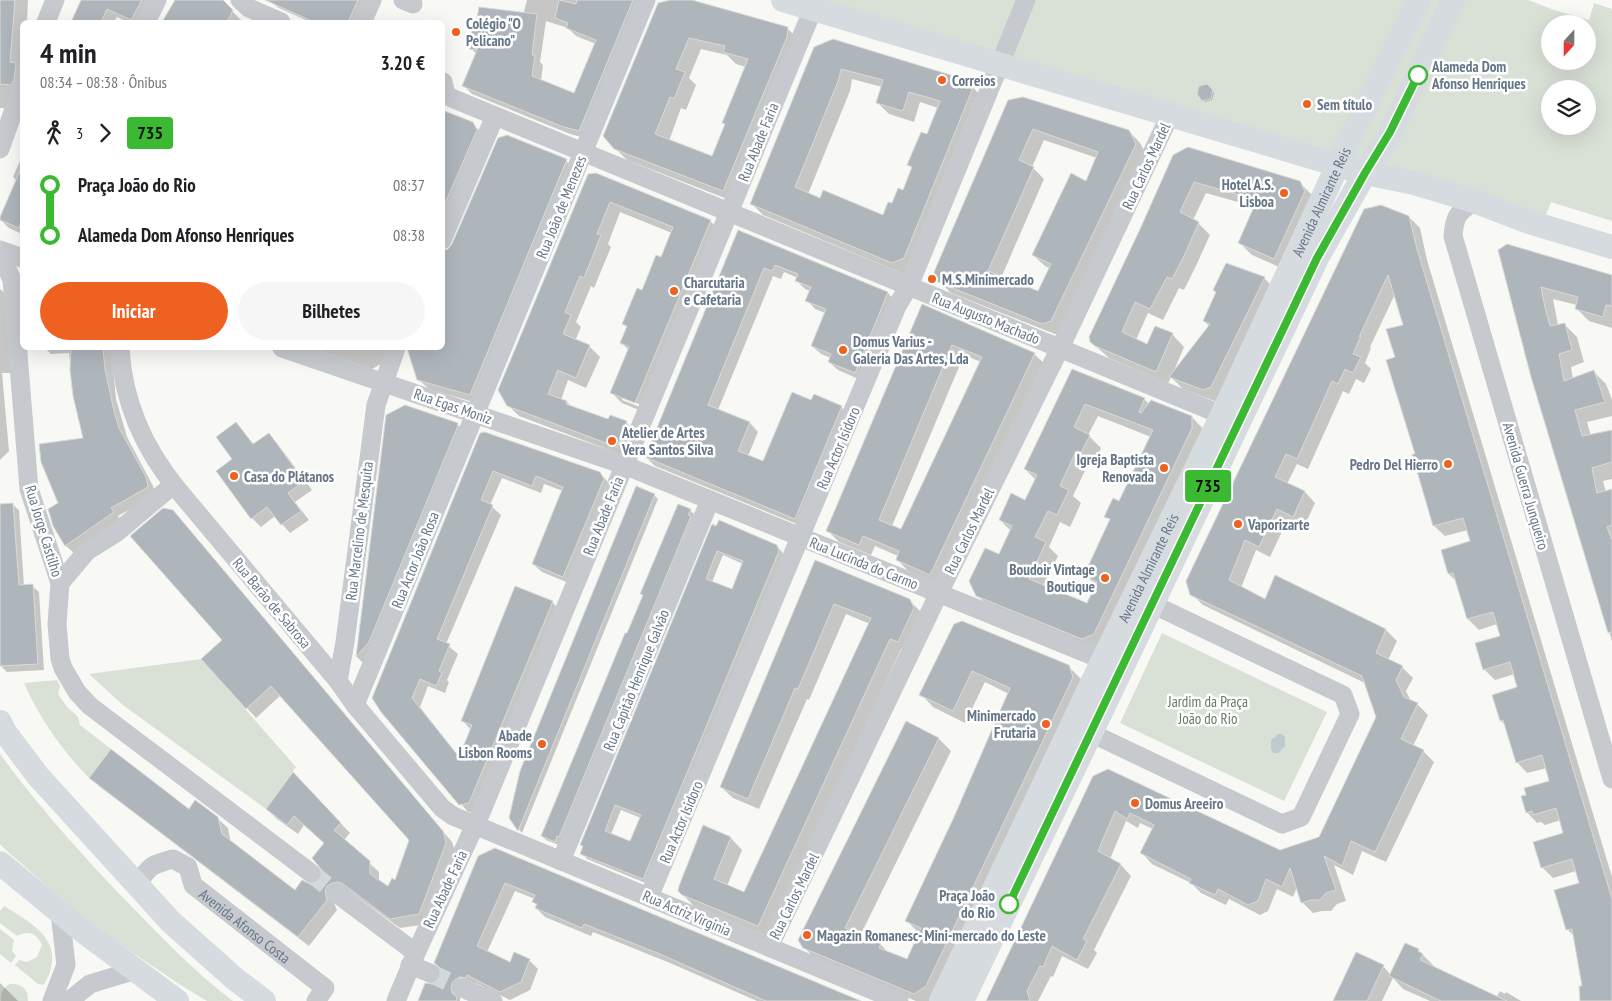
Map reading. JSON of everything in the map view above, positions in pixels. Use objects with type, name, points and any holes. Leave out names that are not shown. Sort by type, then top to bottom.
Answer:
[{"type":"main road","points":[[783,0],[1365,173],[1414,183],[1612,247]]},
{"type":"main road","name":"Avenida Almirante Reis","points":[[962,1001],[1091,733],[1112,664],[1152,604],[1338,165],[1419,0]]},
{"type":"main road","name":"Avenida Almirante Reis","points":[[941,1001],[1112,664],[1227,425],[1317,258],[1390,132],[1453,0]]},
{"type":"main road","points":[[1362,117],[1365,173]]},
{"type":"main road","points":[[0,722],[4,731],[38,776],[171,922],[264,1001]]},
{"type":"main road","points":[[3,868],[177,1001]]},
{"type":"street","points":[[47,20],[55,0]]},
{"type":"street","points":[[147,20],[157,0]]},
{"type":"street","points":[[363,20],[372,0]]},
{"type":"street","name":"Rua João de Menezes","points":[[475,414],[646,0]]},
{"type":"street","name":"Rua Actor Isidoro","points":[[650,897],[897,306],[909,286],[1026,0]]},
{"type":"street","points":[[246,8],[276,20]]},
{"type":"street","name":"Rua Abade Faria","points":[[396,1001],[413,959],[475,825],[813,9]]},
{"type":"street","name":"Rua Augusto Machado","points":[[445,89],[495,116],[1060,348],[1227,425]]},
{"type":"street","points":[[0,149],[20,93]]},
{"type":"street","name":"Rua Carlos Mardel","points":[[770,947],[939,593],[1060,348],[1170,115]]},
{"type":"street","points":[[445,233],[495,116]]},
{"type":"street","name":"Avenida Guerra Junqueiro","points":[[1474,201],[1460,212],[1455,220],[1453,236],[1612,779]]},
{"type":"street","points":[[0,252],[20,257]]},
{"type":"street","name":"Rua Jorge Castilho","points":[[0,252],[12,280],[29,489],[60,583],[57,624],[60,659],[67,677],[90,706],[311,873]]},
{"type":"street","name":"Rua Barão de Sabrosa","points":[[120,350],[124,382],[136,423],[155,460],[173,485],[338,680],[355,705],[442,808],[453,816],[475,825]]},
{"type":"street","name":"Rua Egas Moniz","points":[[288,350],[624,465]]},
{"type":"street","name":"Rua Marcelino de Mesquita","points":[[338,680],[345,642],[376,404],[395,350]]},
{"type":"street","name":"Rua Actor João Rosa","points":[[355,705],[475,414]]},
{"type":"street","name":"Rua Lucinda do Carmo","points":[[624,465],[1112,664]]},
{"type":"street","points":[[53,563],[86,551],[116,533],[173,485]]},
{"type":"street","name":"Rua Capitão Henrique Galvão","points":[[561,861],[710,500]]},
{"type":"street","points":[[60,583],[86,551]]},
{"type":"street","points":[[1091,733],[1282,824],[1301,817],[1350,714],[1343,695],[1152,604]]},
{"type":"street","name":"Rua Actriz Virginia","points":[[475,825],[899,1001]]},
{"type":"street","name":"Avenida Afonso Costa","points":[[137,885],[152,864],[173,859],[188,867],[193,885],[325,988],[316,1001]]},
{"type":"street","points":[[336,893],[430,973]]},
{"type":"street","points":[[52,1001],[66,965],[60,913]]},
{"type":"street","points":[[68,1001],[90,984],[136,970]]},
{"type":"street","points":[[462,988],[493,1001]]},
{"type":"green space","points":[[820,0],[1528,0],[1572,15],[1541,15],[1541,70],[1596,70],[1596,15],[1590,15],[1594,3],[1612,9],[1612,221],[1551,202],[1546,215]]},
{"type":"green space","name":"Jardim da Praça João do Rio","points":[[1162,633],[1327,712],[1284,801],[1120,723]]},
{"type":"green space","points":[[201,659],[296,767],[266,809],[123,705],[89,674]]},
{"type":"green space","points":[[57,680],[60,686],[58,694],[67,707],[78,717],[80,725],[111,749],[89,778],[52,734],[24,683]]},
{"type":"green space","points":[[0,754],[48,815],[99,873],[183,958],[233,1001],[207,1001],[179,984],[108,936],[56,894],[0,844]]},
{"type":"green space","points":[[4,906],[31,923],[39,930],[50,946],[52,956],[51,970],[43,985],[38,984],[15,965],[19,960],[27,962],[37,957],[42,945],[35,935],[25,933],[17,936],[0,923],[0,911]]},
{"type":"green space","points":[[0,929],[14,940],[12,951],[16,956],[11,963],[0,954]]},
{"type":"green space","points":[[10,984],[24,988],[28,1001],[1,1001],[2,991]]},
{"type":"shaded area","points":[[1280,733],[1285,737],[1285,746],[1278,753],[1273,753],[1271,740]]},
{"type":"building","points":[[0,0],[15,0],[10,62],[16,63],[14,79],[11,85],[0,84]]},
{"type":"building","points":[[81,0],[142,0],[131,20],[107,9],[102,20],[72,20]]},
{"type":"building","points":[[175,0],[223,0],[233,10],[228,20],[163,20]]},
{"type":"building","points":[[265,0],[358,0],[349,20],[310,20]]},
{"type":"building","points":[[559,0],[576,4],[577,0],[633,0],[579,131],[561,126],[462,86],[477,50],[469,49],[473,23],[476,24],[479,7],[537,14],[532,55],[535,55],[532,76],[574,93],[596,40],[566,28],[568,23],[555,18]]},
{"type":"building","points":[[670,0],[692,0],[788,27],[787,37],[723,191],[614,149],[603,136],[658,3]],"holes":[[[689,38],[725,46],[723,52],[748,59],[722,123],[725,124],[712,156],[655,134],[670,97],[674,99],[685,72],[676,69]]]},
{"type":"building","points":[[833,39],[967,80],[972,90],[904,258],[892,263],[750,204],[814,47]],"holes":[[[841,69],[883,80],[876,103],[903,111],[909,92],[940,101],[927,134],[921,132],[907,165],[912,167],[903,190],[898,188],[892,203],[888,202],[883,215],[823,190],[820,198],[795,187],[839,79]]]},
{"type":"building","points":[[1207,84],[1213,90],[1211,99],[1202,101],[1197,94],[1199,86]]},
{"type":"building","points":[[1023,97],[1129,130],[1136,144],[1051,321],[1042,324],[938,282],[934,272],[1008,100]],"holes":[[[1033,129],[1098,152],[1086,181],[1071,173],[1032,255],[1051,264],[1038,291],[988,271],[1034,167],[1019,160]]]},
{"type":"building","points":[[445,111],[473,122],[477,130],[445,203]]},
{"type":"building","points":[[507,135],[567,159],[470,395],[417,380],[408,350],[445,350],[445,250],[452,244],[498,138]]},
{"type":"building","points":[[1188,147],[1300,181],[1305,191],[1274,259],[1238,243],[1257,200],[1194,182],[1180,212],[1199,222],[1184,256],[1172,279],[1167,277],[1150,309],[1135,302],[1122,332],[1147,344],[1155,326],[1173,333],[1156,372],[1095,346],[1090,342],[1089,337],[1173,155]]},
{"type":"building","points":[[20,171],[19,228],[0,220]]},
{"type":"building","points":[[596,173],[711,220],[635,403],[610,393],[629,347],[620,343],[627,326],[622,324],[637,288],[642,290],[656,255],[661,257],[673,227],[610,202],[597,234],[601,235],[584,278],[580,276],[565,312],[571,315],[563,334],[590,345],[576,378],[558,370],[548,394],[567,401],[566,404],[608,419],[610,415],[627,421],[617,447],[507,406],[498,390],[588,174]]},
{"type":"building","points":[[1381,205],[1409,216],[1417,249],[1612,899],[1612,1001],[1580,1001],[1579,986],[1582,986],[1572,929],[1566,930],[1554,890],[1579,883],[1572,859],[1541,868],[1533,842],[1563,833],[1556,808],[1533,815],[1532,811],[1526,813],[1521,796],[1526,795],[1524,788],[1549,781],[1542,755],[1516,763],[1503,720],[1500,721],[1492,695],[1517,687],[1510,662],[1483,670],[1475,643],[1500,636],[1493,612],[1467,619],[1453,573],[1448,574],[1441,550],[1470,541],[1463,518],[1433,526],[1412,454],[1415,454],[1386,360],[1395,357],[1386,329],[1403,325],[1388,275],[1359,337],[1361,336],[1353,354],[1361,357],[1353,373],[1345,369],[1338,384],[1332,381],[1297,459],[1286,454],[1275,477],[1305,491],[1293,517],[1277,509],[1259,547],[1245,540],[1229,580],[1265,599],[1275,575],[1386,629],[1376,653],[1403,666],[1396,680],[1404,697],[1418,703],[1401,739],[1424,750],[1375,852],[1351,841],[1342,866],[1324,856],[1336,890],[1326,893],[1320,900],[1301,903],[1290,868],[1282,887],[1266,879],[1258,901],[1248,905],[1218,889],[1215,895],[1189,883],[1191,879],[1140,853],[1154,825],[1130,813],[1127,819],[1115,811],[1098,851],[1121,864],[1083,939],[1087,941],[1077,960],[1052,946],[1043,967],[1040,966],[1027,991],[1030,1001],[986,1001],[1093,776],[1108,769],[1280,850],[1319,837],[1376,717],[1362,676],[1190,595],[1186,581],[1364,209]]},
{"type":"building","points":[[738,230],[888,292],[855,373],[828,362],[831,354],[811,346],[826,309],[805,301],[811,287],[795,281],[798,274],[775,265],[772,271],[764,268],[723,368],[708,405],[750,422],[738,451],[763,461],[792,392],[811,400],[814,394],[842,406],[795,519],[645,457]]},
{"type":"building","points":[[1507,244],[1612,275],[1612,306],[1606,305],[1603,317],[1575,309],[1578,297],[1541,287],[1550,326],[1565,323],[1572,350],[1559,354],[1564,381],[1594,370],[1605,402],[1575,410],[1582,436],[1612,430],[1612,462],[1592,468],[1597,493],[1612,489],[1612,525],[1607,527],[1612,540],[1612,632],[1608,633],[1531,377],[1498,250]]},
{"type":"building","points":[[1226,263],[1265,277],[1211,387],[1203,390],[1169,377],[1210,324],[1203,321],[1216,292],[1213,290]]},
{"type":"building","points":[[922,304],[1035,353],[930,575],[896,560],[899,551],[863,536],[859,545],[826,531]],"holes":[[[952,345],[982,357],[901,529],[879,520]]]},
{"type":"building","points":[[71,350],[103,350],[105,369],[119,428],[146,477],[148,487],[111,508],[114,512],[65,546],[53,526],[48,509],[58,503],[41,462],[39,444],[83,438],[73,396],[70,370]]},
{"type":"building","points":[[1072,369],[1145,398],[1139,412],[1141,413],[1151,400],[1192,416],[1192,428],[1094,634],[1082,639],[976,596],[969,581],[985,548],[999,554],[1012,526],[999,520],[1011,493],[1025,500],[1037,475],[1024,469]],"holes":[[[1085,404],[1153,430],[1119,501],[1113,498],[1104,517],[1110,519],[1084,575],[1097,582],[1087,603],[1029,579],[1046,542],[1035,537],[1048,511],[1057,515],[1069,490],[1060,486],[1076,451],[1081,453],[1090,435],[1074,427]]]},
{"type":"building","points":[[405,405],[458,423],[369,642],[356,657],[386,415]]},
{"type":"building","name":"Casa do Plátanos","points":[[236,422],[253,444],[269,433],[304,481],[288,493],[301,511],[281,525],[267,507],[251,519],[216,471],[232,459],[216,437]]},
{"type":"building","points":[[485,432],[600,472],[604,479],[563,577],[532,564],[563,487],[536,476],[532,486],[493,471],[481,500],[493,505],[437,639],[450,644],[439,671],[442,673],[436,686],[420,679],[412,698],[459,757],[472,725],[461,721],[515,586],[553,601],[469,803],[459,805],[381,712],[372,698],[480,433]]},
{"type":"building","points":[[636,486],[655,494],[518,831],[509,818],[520,771]]},
{"type":"building","points":[[13,503],[19,585],[33,584],[38,664],[0,666],[0,504]]},
{"type":"building","points":[[678,504],[691,509],[688,515],[691,516],[559,837],[557,836],[555,842],[541,836],[625,633],[627,633],[643,595],[640,594]]},
{"type":"building","points":[[163,508],[173,510],[443,831],[446,843],[419,914],[390,919],[343,884],[338,882],[332,883],[327,886],[325,891],[327,900],[298,937],[89,778],[111,749],[189,809],[195,800],[218,817],[222,834],[295,890],[302,880],[310,884],[316,883],[320,879],[321,869],[312,858],[324,843],[294,816],[287,825],[266,809],[293,772],[341,823],[334,830],[370,861],[370,874],[388,886],[392,878],[395,880],[409,840],[271,686],[246,709],[201,659],[222,640],[130,536]]},
{"type":"building","points":[[719,520],[777,545],[779,551],[643,879],[580,854],[583,846],[580,845],[712,524],[716,526]],"holes":[[[717,551],[743,561],[732,589],[706,579]],[[615,805],[641,815],[630,841],[605,831]]]},
{"type":"building","points":[[815,560],[910,599],[914,608],[898,642],[890,639],[758,926],[682,895],[678,891],[703,825],[731,837],[714,879],[744,892],[871,618],[834,604],[798,689],[795,688],[748,799],[720,787]]},
{"type":"building","points":[[962,621],[1069,665],[1073,677],[926,986],[914,994],[803,948],[798,940],[906,721],[939,738],[845,928],[881,943],[879,948],[907,959],[921,928],[905,921],[954,817],[1010,688],[972,671],[953,711],[919,695],[954,624]]},
{"type":"building","points":[[495,848],[861,1001],[766,1001],[660,954],[584,924],[582,928],[535,908],[537,904],[532,902],[535,895],[505,883],[477,946],[510,962],[514,952],[530,959],[521,982],[500,992],[467,975],[466,978],[461,977],[452,983],[451,990],[457,998],[456,1001],[418,1001],[425,983],[432,984],[440,978],[441,971],[434,963],[478,856]]},
{"type":"building","points":[[1405,943],[1419,949],[1418,951],[1423,954],[1420,960],[1507,1001],[1441,1001],[1389,976]]},
{"type":"building","points":[[1356,952],[1384,965],[1367,1001],[1333,1001]]},
{"type":"tunnel","points":[[311,873],[336,893]]},
{"type":"tunnel","points":[[430,973],[462,988]]},
{"type":"bus line","name":"735","points":[[1009,904],[1317,258],[1390,132],[1418,75]]},
{"type":"place","name":"Colégio \"O Pelicano\"","points":[[456,32]]},
{"type":"place","name":"Alameda Dom Afonso Henriques","points":[[1418,75]]},
{"type":"place","name":"Correios","points":[[942,80]]},
{"type":"place","name":"Sem título","points":[[1307,104]]},
{"type":"place","name":"Hotel A.S. Lisboa","points":[[1284,193]]},
{"type":"place","name":"M.S.Minimercado","points":[[932,279]]},
{"type":"place","name":"Charcutaria e Cafetaria","points":[[674,291]]},
{"type":"place","name":"Domus Varius - Galeria Das Artes, Lda","points":[[843,350]]},
{"type":"place","name":"Atelier de Artes Vera Santos Silva","points":[[612,441]]},
{"type":"place","name":"Pedro Del Hierro","points":[[1448,464]]},
{"type":"place","name":"Igreja Baptista Renovada","points":[[1164,468]]},
{"type":"place","name":"Casa do Plátanos","points":[[234,476]]},
{"type":"place","name":"Vaporizarte","points":[[1238,524]]},
{"type":"place","name":"Boudoir Vintage Boutique","points":[[1105,578]]},
{"type":"place","name":"Minimercado Frutaria","points":[[1046,724]]},
{"type":"place","name":"Abade Lisbon Rooms","points":[[542,744]]},
{"type":"place","name":"Domus Areeiro","points":[[1135,803]]},
{"type":"place","name":"Praça João do Rio","points":[[1009,904]]},
{"type":"place","name":"Magazin Romanesc- Mini-mercado do Leste","points":[[807,935]]}]
